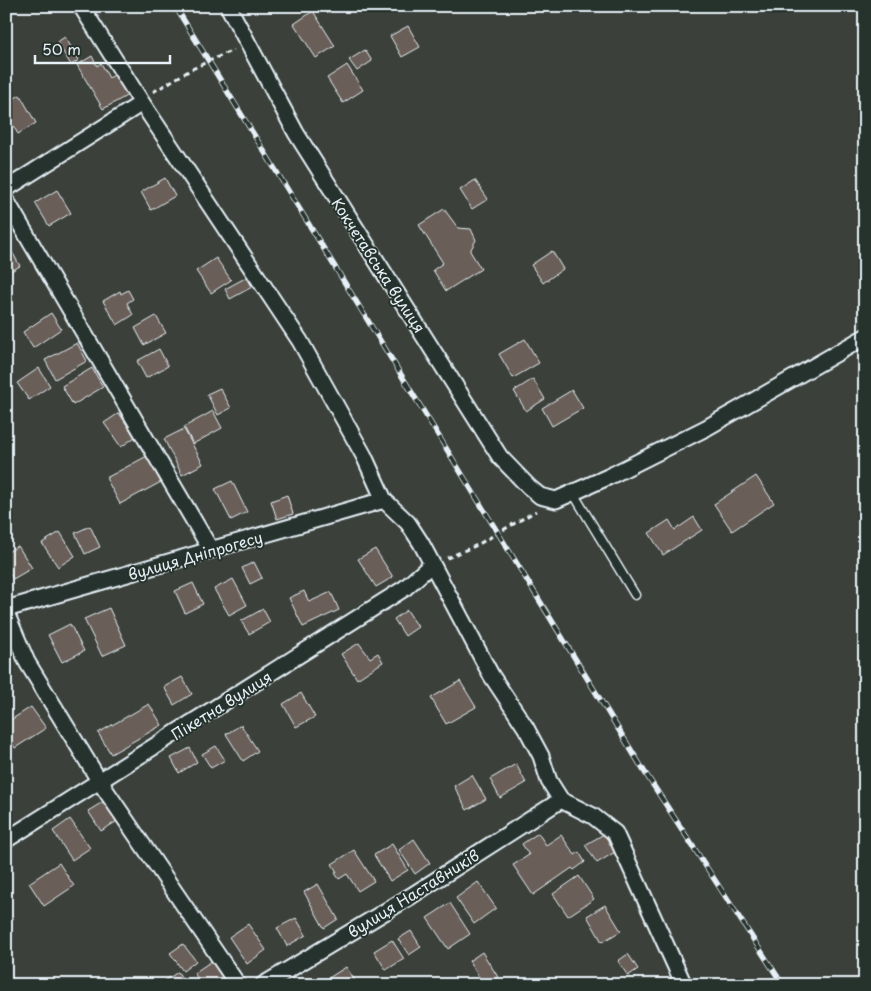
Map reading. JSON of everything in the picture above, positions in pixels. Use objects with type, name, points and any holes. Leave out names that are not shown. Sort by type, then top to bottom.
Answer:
[{"type":"street","points":[[81,6],[142,103],[300,341],[364,456],[384,500],[408,523],[491,675],[534,742],[550,781],[561,800],[594,816],[615,833],[682,984]]},
{"type":"street","name":"Кокчетавська вулиця","points":[[228,6],[296,133],[500,456],[528,487],[540,496],[556,500]]},
{"type":"street","points":[[6,190],[142,103]]},
{"type":"street","points":[[6,200],[211,550]]},
{"type":"street","points":[[556,500],[706,428],[865,337]]},
{"type":"street","name":"вулиця Дніпрогесу","points":[[6,609],[384,500]]},
{"type":"street","name":"Пікетна вулиця","points":[[6,840],[405,588],[432,564]]},
{"type":"street","points":[[6,613],[27,662],[100,782],[238,985]]},
{"type":"street","name":"вулиця Наставників","points":[[263,985],[411,896],[561,800]]},
{"type":"lane","points":[[573,493],[635,595]]},
{"type":"path","points":[[142,103],[155,90],[192,69],[229,52]]},
{"type":"path","points":[[432,564],[477,545],[556,500]]},
{"type":"building","points":[[313,11],[335,46],[316,58],[294,24]]},
{"type":"building","points":[[408,26],[420,47],[402,57],[390,36]]},
{"type":"building","points":[[65,37],[79,60],[71,65],[57,42]]},
{"type":"building","points":[[365,50],[372,61],[357,71],[349,60]]},
{"type":"building","points":[[92,56],[97,66],[101,63],[109,78],[118,73],[130,94],[103,109],[77,65]]},
{"type":"building","points":[[347,65],[363,90],[343,103],[327,78]]},
{"type":"building","points":[[20,95],[36,123],[18,134],[6,114],[6,103]]},
{"type":"building","points":[[165,178],[175,196],[151,210],[141,192]]},
{"type":"building","points":[[475,180],[488,199],[472,209],[460,190]]},
{"type":"building","points":[[57,190],[71,213],[49,226],[35,203]]},
{"type":"building","points":[[444,209],[458,228],[471,229],[476,240],[470,251],[481,269],[446,291],[433,270],[443,263],[419,225]]},
{"type":"building","points":[[6,241],[20,266],[6,274]]},
{"type":"building","points":[[552,251],[563,269],[543,283],[531,265]]},
{"type":"building","points":[[216,258],[231,280],[211,293],[196,271]]},
{"type":"building","points":[[247,277],[252,287],[230,299],[225,289]]},
{"type":"building","points":[[128,290],[133,299],[127,303],[133,315],[117,325],[103,301],[120,291],[121,294]]},
{"type":"building","points":[[51,313],[61,329],[33,348],[23,332]]},
{"type":"building","points":[[156,316],[166,333],[144,345],[135,328]]},
{"type":"building","points":[[525,339],[539,363],[513,378],[499,354]]},
{"type":"building","points":[[77,343],[87,361],[55,379],[45,360]]},
{"type":"building","points":[[159,349],[168,366],[146,378],[137,361]]},
{"type":"building","points":[[39,368],[50,386],[29,400],[17,383]]},
{"type":"building","points":[[92,368],[103,387],[73,405],[62,386]]},
{"type":"building","points":[[533,379],[545,399],[526,411],[514,391]]},
{"type":"building","points":[[220,388],[231,408],[218,415],[207,394]]},
{"type":"building","points":[[572,390],[583,408],[552,426],[542,408]]},
{"type":"building","points":[[213,411],[222,428],[193,444],[184,427]]},
{"type":"building","points":[[119,413],[135,437],[121,447],[104,423]]},
{"type":"building","points":[[184,429],[203,464],[182,475],[164,439]]},
{"type":"building","points":[[147,456],[161,482],[120,504],[106,478]]},
{"type":"building","points":[[756,476],[774,503],[732,531],[714,504]]},
{"type":"building","points":[[232,481],[247,512],[231,520],[215,489]]},
{"type":"building","points":[[287,495],[293,514],[277,519],[271,501]]},
{"type":"building","points":[[694,517],[702,530],[663,555],[649,533],[669,520],[675,530]]},
{"type":"building","points":[[90,526],[100,547],[85,554],[75,533]]},
{"type":"building","points":[[60,532],[75,556],[58,567],[42,543]]},
{"type":"building","points":[[18,546],[32,568],[13,579],[6,568],[6,553]]},
{"type":"building","points":[[375,549],[393,577],[376,587],[358,559]]},
{"type":"building","points":[[254,562],[262,578],[250,584],[242,568]]},
{"type":"building","points":[[233,579],[247,605],[229,615],[214,589]]},
{"type":"building","points":[[193,583],[203,604],[185,613],[175,591]]},
{"type":"building","points":[[304,591],[309,602],[331,592],[339,610],[303,627],[289,598]]},
{"type":"building","points":[[109,608],[126,645],[102,656],[84,619]]},
{"type":"building","points":[[263,609],[270,622],[249,634],[241,621]]},
{"type":"building","points":[[407,610],[418,627],[405,636],[394,619]]},
{"type":"building","points":[[70,624],[84,651],[62,662],[48,635]]},
{"type":"building","points":[[359,643],[370,658],[378,653],[383,662],[357,679],[341,654]]},
{"type":"building","points":[[182,677],[192,694],[174,705],[164,687]]},
{"type":"building","points":[[460,681],[476,707],[446,724],[431,698]]},
{"type":"building","points":[[301,693],[315,717],[296,727],[283,704]]},
{"type":"building","points":[[149,704],[162,725],[111,754],[98,733]]},
{"type":"building","points":[[31,707],[46,728],[15,748],[6,735],[6,723]]},
{"type":"building","points":[[241,725],[258,751],[243,761],[226,734]]},
{"type":"building","points":[[216,746],[225,760],[211,768],[202,754]]},
{"type":"building","points":[[190,748],[197,762],[179,773],[171,758]]},
{"type":"building","points":[[516,764],[526,783],[500,798],[490,779]]},
{"type":"building","points":[[472,775],[486,799],[467,810],[454,786]]},
{"type":"building","points":[[106,800],[119,820],[101,831],[88,811]]},
{"type":"building","points":[[70,819],[90,848],[72,860],[53,831]]},
{"type":"building","points":[[538,833],[546,845],[561,835],[575,855],[579,852],[585,862],[574,870],[572,868],[533,895],[513,865],[529,855],[522,844]]},
{"type":"building","points":[[604,834],[615,852],[597,863],[585,845]]},
{"type":"building","points":[[414,839],[430,863],[415,874],[399,850]]},
{"type":"building","points":[[392,844],[408,870],[390,881],[374,855]]},
{"type":"building","points":[[354,850],[374,881],[358,891],[347,874],[339,879],[332,864]]},
{"type":"building","points":[[59,863],[74,886],[44,906],[29,883]]},
{"type":"building","points":[[579,876],[594,899],[568,916],[553,894]]},
{"type":"building","points":[[478,882],[496,908],[474,924],[456,898]]},
{"type":"building","points":[[318,884],[338,919],[324,928],[304,892]]},
{"type":"building","points":[[450,903],[470,934],[448,949],[427,918]]},
{"type":"building","points":[[605,905],[621,931],[602,942],[587,916]]},
{"type":"building","points":[[296,918],[306,935],[287,946],[277,928]]},
{"type":"building","points":[[248,924],[266,950],[247,964],[229,937]]},
{"type":"building","points":[[411,931],[421,947],[409,955],[398,939]]},
{"type":"building","points":[[392,940],[404,959],[386,970],[374,951]]},
{"type":"building","points":[[183,944],[196,961],[183,971],[170,953]]},
{"type":"building","points":[[482,952],[498,977],[487,985],[484,985],[469,961]]},
{"type":"building","points":[[628,954],[638,969],[628,976],[618,961]]},
{"type":"building","points":[[216,958],[228,977],[217,985],[202,985],[194,973]]},
{"type":"building","points":[[346,967],[358,985],[326,985],[324,981]]},
{"type":"building","points":[[178,972],[186,985],[158,985]]},
{"type":"railway","points":[[175,6],[644,771],[783,985]]}]
